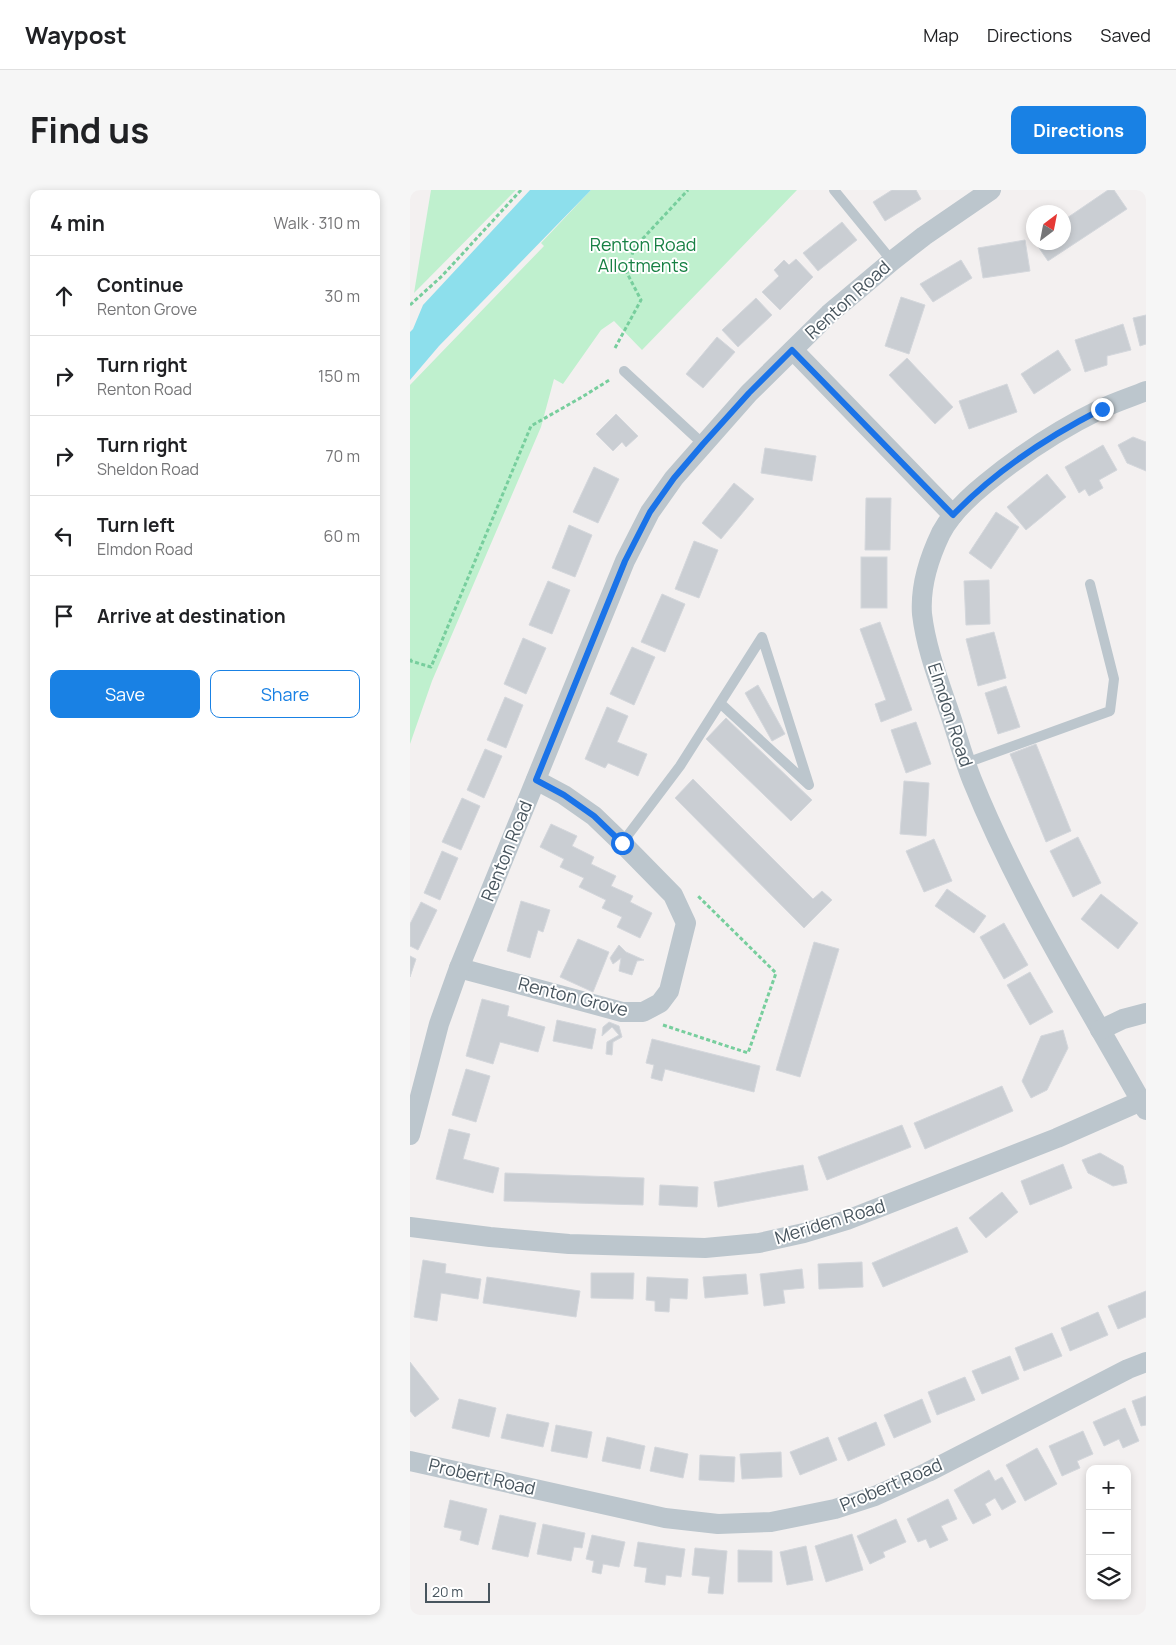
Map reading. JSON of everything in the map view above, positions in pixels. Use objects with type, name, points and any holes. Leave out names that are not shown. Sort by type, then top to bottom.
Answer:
[{"type":"street","name":"Renton Road","points":[[410,1135],[439,1024],[459,968],[625,561],[650,512],[674,478],[749,393],[829,314],[892,260],[991,190]]},
{"type":"street","points":[[792,350],[953,515]]},
{"type":"street","name":"Elmdon Road","points":[[1143,1105],[1044,931],[1006,857],[971,778],[931,656],[922,614],[923,588],[930,560],[942,531],[953,515],[974,494],[1002,470],[1045,440],[1102,409],[1146,391]]},
{"type":"street","name":"Renton Grove","points":[[459,968],[622,1012],[643,1012],[660,1003],[670,991],[686,923],[673,895],[594,816],[564,795],[536,780]]},
{"type":"street","points":[[1100,1030],[1123,1019],[1146,1013]]},
{"type":"street","name":"Meriden Road","points":[[410,1227],[569,1244],[705,1248],[759,1243],[804,1233],[846,1220],[1143,1105]]},
{"type":"street","name":"Probert Road","points":[[410,1461],[665,1518],[718,1524],[771,1522],[835,1510],[876,1496],[928,1472],[1128,1369],[1146,1362]]},
{"type":"lane","points":[[834,190],[892,260]]},
{"type":"lane","points":[[624,371],[703,444]]},
{"type":"lane","points":[[966,763],[1110,711],[1114,679],[1090,584]]},
{"type":"lane","points":[[622,843],[680,766],[720,703],[762,637],[809,785],[720,703]]},
{"type":"path","points":[[410,305],[442,276],[522,190]]},
{"type":"path","points":[[615,348],[641,300],[627,273],[634,248],[688,190]]},
{"type":"path","points":[[410,659],[411,661],[431,667],[531,426],[624,371]]},
{"type":"path","points":[[658,1024],[748,1053],[776,973],[687,885],[673,895]]},
{"type":"green space","points":[[431,190],[516,190],[414,293]]},
{"type":"green space","name":"Renton Road Allotments","points":[[591,190],[797,190],[642,350],[614,321],[601,330],[563,384],[554,379],[541,427],[432,681],[410,744],[410,385],[544,246],[541,243]]},
{"type":"water","points":[[530,190],[591,190],[439,346],[410,380],[410,332],[423,305]]},
{"type":"building","points":[[892,190],[916,190],[921,199],[885,221],[873,202]]},
{"type":"building","points":[[1108,190],[1114,190],[1127,209],[1071,246],[1071,215]]},
{"type":"building","points":[[842,222],[857,240],[818,271],[803,253]]},
{"type":"building","points":[[1025,240],[1030,271],[983,278],[978,248]]},
{"type":"building","points":[[1040,250],[1065,250],[1048,261]]},
{"type":"building","points":[[796,259],[813,277],[780,310],[762,292],[779,276],[774,270],[784,260],[789,265]]},
{"type":"building","points":[[961,260],[972,278],[933,302],[920,284]]},
{"type":"building","points":[[901,297],[925,305],[909,354],[885,346]]},
{"type":"building","points":[[756,298],[772,315],[738,347],[722,330]]},
{"type":"building","points":[[1146,315],[1146,344],[1140,346],[1133,318]]},
{"type":"building","points":[[1123,324],[1131,350],[1107,356],[1107,365],[1085,372],[1075,340]]},
{"type":"building","points":[[717,337],[735,352],[703,388],[686,374]]},
{"type":"building","points":[[1058,350],[1071,370],[1034,394],[1021,374]]},
{"type":"building","points":[[907,358],[953,407],[935,424],[889,375]]},
{"type":"building","points":[[1007,384],[1017,412],[969,429],[959,401]]},
{"type":"building","points":[[616,414],[638,436],[626,447],[622,442],[613,451],[596,434]]},
{"type":"building","points":[[1133,437],[1146,442],[1146,471],[1127,463],[1118,445]]},
{"type":"building","points":[[1103,445],[1117,470],[1099,480],[1103,488],[1089,496],[1085,489],[1079,493],[1065,467]]},
{"type":"building","points":[[765,448],[816,456],[812,481],[761,473]]},
{"type":"building","points":[[594,467],[619,479],[598,523],[573,512]]},
{"type":"building","points":[[1047,474],[1066,497],[1026,530],[1007,507]]},
{"type":"building","points":[[734,483],[754,499],[721,539],[702,523]]},
{"type":"building","points":[[866,498],[891,498],[890,550],[865,550]]},
{"type":"building","points":[[996,512],[1019,527],[991,569],[969,553]]},
{"type":"building","points":[[569,525],[592,535],[575,577],[552,568]]},
{"type":"building","points":[[694,541],[718,550],[699,598],[675,589]]},
{"type":"building","points":[[861,557],[887,557],[887,608],[861,608]]},
{"type":"building","points":[[989,580],[990,624],[966,625],[964,581]]},
{"type":"building","points":[[548,581],[570,590],[552,634],[529,625]]},
{"type":"building","points":[[662,594],[685,604],[665,652],[641,642]]},
{"type":"building","points":[[880,622],[912,710],[881,722],[875,704],[886,700],[860,629]]},
{"type":"building","points":[[994,632],[1006,678],[978,686],[966,639]]},
{"type":"building","points":[[523,638],[546,648],[526,694],[504,684]]},
{"type":"building","points":[[632,647],[655,657],[634,705],[610,694]]},
{"type":"building","points":[[758,685],[785,734],[772,741],[745,693]]},
{"type":"building","points":[[1006,686],[1020,727],[998,734],[985,693]]},
{"type":"building","points":[[505,697],[523,705],[506,748],[487,740]]},
{"type":"building","points":[[607,707],[628,716],[617,742],[647,754],[638,776],[608,763],[605,768],[585,759]]},
{"type":"building","points":[[726,718],[812,800],[791,821],[706,739]]},
{"type":"building","points":[[916,722],[931,764],[906,773],[891,730]]},
{"type":"building","points":[[1036,744],[1071,831],[1046,842],[1010,754]]},
{"type":"building","points":[[485,749],[502,756],[484,798],[467,790]]},
{"type":"building","points":[[693,779],[813,899],[822,891],[832,900],[804,928],[675,798]]},
{"type":"building","points":[[904,781],[929,783],[926,836],[900,834]]},
{"type":"building","points":[[462,798],[480,806],[461,850],[442,842]]},
{"type":"building","points":[[551,824],[577,836],[572,846],[594,857],[591,864],[616,876],[611,886],[633,896],[630,902],[652,913],[640,938],[617,927],[622,917],[602,908],[606,900],[579,887],[584,878],[560,867],[564,859],[540,847]]},
{"type":"building","points":[[1078,837],[1101,883],[1073,897],[1050,851]]},
{"type":"building","points":[[934,839],[952,881],[924,892],[906,851]]},
{"type":"building","points":[[442,851],[458,858],[440,900],[424,893]]},
{"type":"building","points":[[947,889],[986,916],[974,933],[935,906]]},
{"type":"building","points":[[1101,894],[1138,923],[1118,949],[1081,919]]},
{"type":"building","points":[[521,901],[550,910],[543,932],[538,930],[530,958],[507,951]]},
{"type":"building","points":[[421,902],[437,910],[418,950],[410,946],[410,924]]},
{"type":"building","points":[[1004,923],[1028,965],[1004,979],[980,937]]},
{"type":"building","points":[[578,939],[609,952],[593,992],[560,977]]},
{"type":"building","points":[[814,942],[839,949],[800,1077],[776,1070]]},
{"type":"building","points":[[619,945],[626,952],[644,960],[637,961],[632,975],[619,971],[621,958],[613,964],[610,958]]},
{"type":"building","points":[[410,956],[416,959],[410,977]]},
{"type":"building","points":[[1030,972],[1053,1012],[1030,1025],[1007,985]]},
{"type":"building","points":[[482,999],[509,1006],[507,1016],[545,1027],[538,1052],[500,1042],[493,1064],[466,1056]]},
{"type":"building","points":[[557,1020],[596,1029],[592,1049],[553,1041]]},
{"type":"building","points":[[609,1022],[619,1026],[622,1037],[613,1042],[612,1055],[606,1054],[607,1042],[619,1035],[612,1027],[602,1036],[603,1027]]},
{"type":"building","points":[[1063,1030],[1068,1048],[1047,1090],[1031,1098],[1022,1081],[1041,1036]]},
{"type":"building","points":[[652,1039],[760,1066],[754,1092],[665,1069],[662,1081],[651,1078],[654,1065],[646,1063]]},
{"type":"building","points":[[466,1069],[490,1076],[476,1122],[452,1115]]},
{"type":"building","points":[[1002,1086],[1013,1111],[925,1149],[914,1123]]},
{"type":"building","points":[[902,1125],[911,1147],[827,1180],[818,1157]]},
{"type":"building","points":[[449,1129],[470,1134],[463,1159],[499,1168],[493,1193],[436,1179]]},
{"type":"building","points":[[1100,1153],[1123,1166],[1127,1183],[1113,1186],[1088,1173],[1082,1160]]},
{"type":"building","points":[[1063,1164],[1072,1188],[1030,1205],[1021,1181]]},
{"type":"building","points":[[803,1165],[808,1190],[718,1207],[714,1182]]},
{"type":"building","points":[[505,1173],[644,1178],[643,1205],[504,1201]]},
{"type":"building","points":[[660,1185],[698,1187],[697,1207],[659,1205]]},
{"type":"building","points":[[1002,1192],[1018,1212],[986,1238],[969,1218]]},
{"type":"building","points":[[957,1227],[968,1252],[883,1287],[872,1263]]},
{"type":"building","points":[[423,1260],[446,1264],[445,1273],[481,1279],[478,1299],[441,1293],[437,1321],[414,1317]]},
{"type":"building","points":[[862,1262],[863,1287],[819,1289],[818,1264]]},
{"type":"building","points":[[802,1269],[804,1288],[783,1290],[785,1303],[764,1306],[760,1274]]},
{"type":"building","points":[[591,1273],[634,1273],[633,1299],[591,1298]]},
{"type":"building","points":[[746,1274],[748,1294],[705,1298],[703,1277]]},
{"type":"building","points":[[487,1277],[580,1291],[576,1317],[483,1303]]},
{"type":"building","points":[[647,1277],[688,1279],[687,1299],[670,1298],[669,1312],[655,1311],[655,1301],[646,1300]]},
{"type":"building","points":[[1146,1291],[1146,1317],[1118,1329],[1108,1306]]},
{"type":"building","points":[[1098,1312],[1108,1335],[1070,1351],[1061,1328]]},
{"type":"building","points":[[1052,1333],[1062,1356],[1024,1371],[1015,1348]]},
{"type":"building","points":[[1010,1356],[1019,1379],[982,1394],[972,1371]]},
{"type":"building","points":[[410,1362],[439,1399],[415,1417],[410,1411]]},
{"type":"building","points":[[965,1377],[975,1400],[937,1415],[928,1392]]},
{"type":"building","points":[[1146,1396],[1146,1425],[1141,1426],[1132,1401]]},
{"type":"building","points":[[459,1399],[496,1408],[489,1437],[452,1428]]},
{"type":"building","points":[[922,1399],[931,1422],[894,1438],[884,1415]]},
{"type":"building","points":[[1125,1408],[1139,1441],[1123,1448],[1119,1439],[1104,1446],[1093,1422]]},
{"type":"building","points":[[507,1414],[549,1423],[543,1447],[501,1438]]},
{"type":"building","points":[[876,1422],[885,1445],[848,1461],[838,1438]]},
{"type":"building","points":[[556,1425],[592,1432],[587,1458],[551,1451]]},
{"type":"building","points":[[1083,1431],[1093,1454],[1077,1461],[1080,1468],[1062,1476],[1049,1446]]},
{"type":"building","points":[[607,1437],[645,1446],[640,1469],[602,1461]]},
{"type":"building","points":[[828,1437],[837,1460],[800,1475],[790,1452]]},
{"type":"building","points":[[655,1447],[688,1454],[683,1478],[650,1471]]},
{"type":"building","points":[[1037,1448],[1057,1484],[1025,1501],[1006,1465]]},
{"type":"building","points":[[781,1452],[782,1477],[742,1479],[740,1454]]},
{"type":"building","points":[[700,1455],[735,1457],[734,1482],[699,1480]]},
{"type":"building","points":[[989,1470],[995,1481],[1002,1477],[1016,1502],[1002,1510],[995,1498],[985,1504],[991,1515],[973,1524],[954,1490]]},
{"type":"building","points":[[948,1499],[957,1519],[941,1526],[948,1540],[930,1548],[926,1539],[918,1542],[907,1519]]},
{"type":"building","points":[[450,1500],[487,1509],[478,1545],[460,1540],[462,1531],[444,1527]]},
{"type":"building","points":[[500,1515],[536,1523],[528,1557],[492,1549]]},
{"type":"building","points":[[896,1519],[906,1542],[883,1552],[885,1557],[870,1564],[857,1536]]},
{"type":"building","points":[[543,1524],[585,1533],[582,1548],[574,1547],[571,1561],[537,1554]]},
{"type":"building","points":[[852,1534],[863,1570],[826,1582],[815,1546]]},
{"type":"building","points":[[592,1535],[625,1542],[619,1567],[603,1564],[601,1574],[592,1572],[594,1561],[586,1559]]},
{"type":"building","points":[[638,1542],[685,1549],[681,1577],[666,1575],[665,1585],[645,1582],[647,1568],[634,1566]]},
{"type":"building","points":[[806,1546],[813,1580],[787,1585],[780,1552]]},
{"type":"building","points":[[695,1548],[727,1551],[723,1594],[708,1593],[710,1577],[692,1575]]},
{"type":"building","points":[[738,1550],[772,1551],[772,1582],[738,1582]]},
{"type":"route","points":[[622,843],[594,816],[564,795],[536,780],[625,561],[650,512],[674,478],[703,444],[749,393],[792,350],[953,515],[1002,470],[1045,440],[1102,409]]}]
